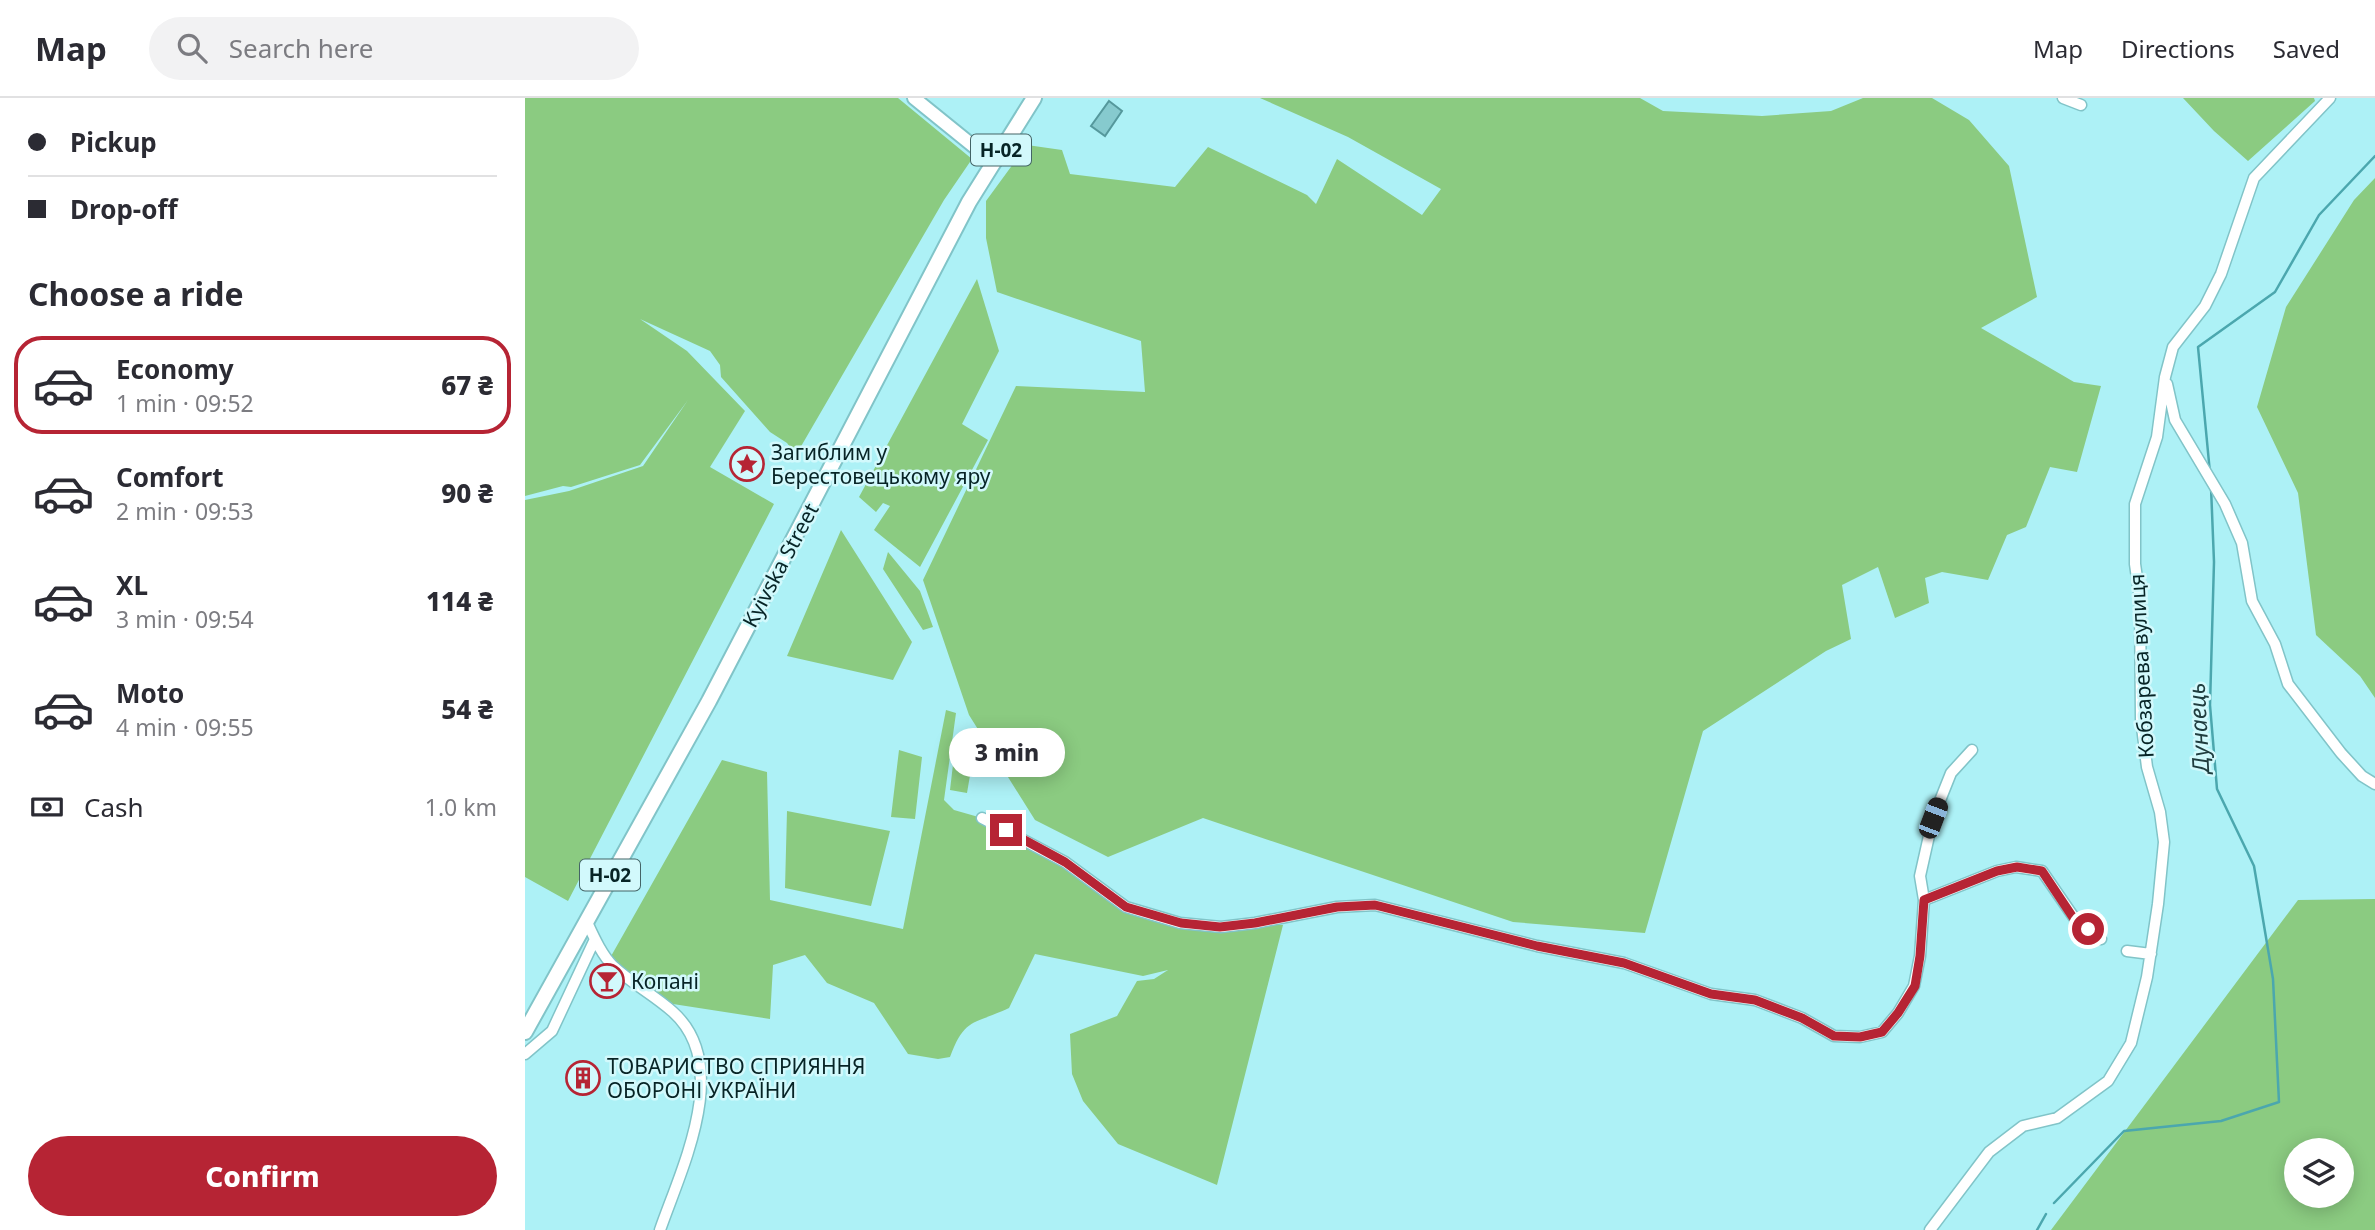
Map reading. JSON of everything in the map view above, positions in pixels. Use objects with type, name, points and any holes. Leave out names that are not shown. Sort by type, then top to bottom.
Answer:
[{"type":"main road","name":"Kyivska Street","points":[[525,1032],[585,919],[709,701],[969,202],[1034,98]]},
{"type":"street","points":[[914,98],[993,162]]},
{"type":"street","points":[[2063,98],[2081,105]]},
{"type":"street","name":"Кобзарева вулиця","points":[[1930,1230],[1989,1152],[2023,1126],[2057,1118],[2108,1081],[2131,1043],[2151,954],[2164,842],[2160,812],[2147,767],[2141,719],[2140,599],[2135,564],[2135,504],[2157,437],[2165,377],[2173,347],[2205,306],[2221,274],[2254,178],[2330,98]]},
{"type":"street","points":[[2165,377],[2175,421],[2225,504],[2242,543],[2252,601],[2275,644],[2288,684],[2341,754],[2362,776],[2375,784]]},
{"type":"street","points":[[982,818],[1065,862],[1126,907],[1181,923],[1220,927],[1337,907],[1375,905],[1537,946],[1624,963],[1711,994],[1755,1000],[1802,1018],[1834,1036],[1860,1037],[1882,1032],[1915,986],[1924,900],[1920,876],[1933,818],[1951,773],[1972,750]]},
{"type":"street","points":[[1924,900],[1968,881],[2007,869],[2017,867],[2042,871],[2074,919],[2101,939]]},
{"type":"street","points":[[585,919],[611,965],[682,1021],[699,1064],[703,1088],[698,1117],[660,1230]]},
{"type":"street","points":[[525,1054],[552,1031],[595,939]]},
{"type":"street","points":[[2127,951],[2151,954]]},
{"type":"green space","points":[[525,98],[898,98],[972,159],[944,200],[796,455],[787,443],[770,432],[721,377],[720,365],[710,351],[640,319],[687,351],[745,411],[710,467],[774,504],[568,901],[525,877],[525,500],[569,491],[643,466],[688,400],[640,465],[571,487],[563,486],[525,496]]},
{"type":"green space","points":[[1260,98],[1640,98],[1663,111],[1762,116],[1831,111],[1863,98],[1932,98],[1969,120],[2009,166],[2037,297],[1981,328],[2074,382],[2101,386],[2077,472],[2050,467],[2026,527],[2007,535],[1988,580],[1942,572],[1925,578],[1929,603],[1895,618],[1878,567],[1842,585],[1851,639],[1826,651],[1703,731],[1645,933],[1513,922],[1203,818],[1108,857],[1035,820],[969,715],[923,580],[1016,386],[1145,392],[1141,341],[997,292],[986,238],[986,201],[1027,145],[1062,150],[1070,174],[1175,187],[1208,147],[1307,195],[1316,204],[1337,159],[1422,215],[1441,189],[1348,137]]},
{"type":"green space","points":[[2183,98],[2314,98],[2315,101],[2248,161],[2214,131]]},
{"type":"green space","points":[[2375,178],[2375,698],[2360,676],[2316,635],[2298,493],[2257,407],[2286,307],[2354,200]]},
{"type":"green space","points":[[977,279],[999,351],[962,424],[988,440],[920,567],[874,530],[890,506],[883,503],[876,512],[859,497]]},
{"type":"green space","points":[[841,530],[912,642],[893,680],[787,656]]},
{"type":"green space","points":[[888,552],[920,591],[933,627],[923,630],[883,569]]},
{"type":"green space","points":[[946,710],[956,713],[944,800],[954,810],[982,818],[1031,842],[1126,907],[1181,923],[1283,925],[1217,1185],[1118,1144],[1083,1101],[1072,1074],[1070,1034],[1117,1016],[1137,981],[1154,979],[1168,970],[1143,976],[1035,954],[1009,1008],[966,1028],[950,1057],[938,1059],[908,1054],[874,1003],[827,983],[805,955],[773,965],[770,1019],[673,1004],[610,958],[722,760],[767,772],[770,900],[903,929]]},
{"type":"green space","points":[[956,739],[967,740],[974,752],[967,793],[950,790]]},
{"type":"green space","points":[[899,750],[922,757],[915,819],[891,817]]},
{"type":"green space","points":[[787,811],[890,831],[871,906],[785,888]]},
{"type":"green space","points":[[2375,899],[2375,1230],[2051,1230],[2298,900]]},
{"type":"building","points":[[1109,101],[1122,111],[1105,136],[1091,126]]},
{"type":"building","name":"ТОВАРИСТВО СПРИЯННЯ ОБОРОНІ УКРАЇНИ","points":[[575,1068],[596,1075],[591,1088],[570,1080]]},
{"type":"waterway","name":"Дунаець","points":[[2210,473],[2198,347],[2275,292],[2319,215],[2375,156]]},
{"type":"waterway","name":"Дунаець","points":[[2054,1203],[2124,1131],[2221,1121],[2279,1102],[2273,979],[2254,866],[2217,789],[2210,705],[2214,562],[2211,487]]},
{"type":"waterway","name":"Дунаець","points":[[2037,1230],[2046,1214]]},
{"type":"place","name":"Загиблим у Берестовецькому яру","points":[[747,464]]},
{"type":"place","name":"Копані","points":[[607,981]]},
{"type":"place","name":"ТОВАРИСТВО СПРИЯННЯ ОБОРОНІ УКРАЇНИ","points":[[583,1078]]},
{"type":"route","points":[[1006,830],[1065,862],[1126,907],[1181,923],[1220,927],[1337,907],[1375,905],[1455,923],[1537,946],[1624,963],[1711,994],[1755,1000],[1802,1018],[1834,1036],[1860,1037],[1882,1032],[1915,986],[1924,900],[1968,881],[2017,867],[2042,871],[2074,919],[2088,929]]}]
